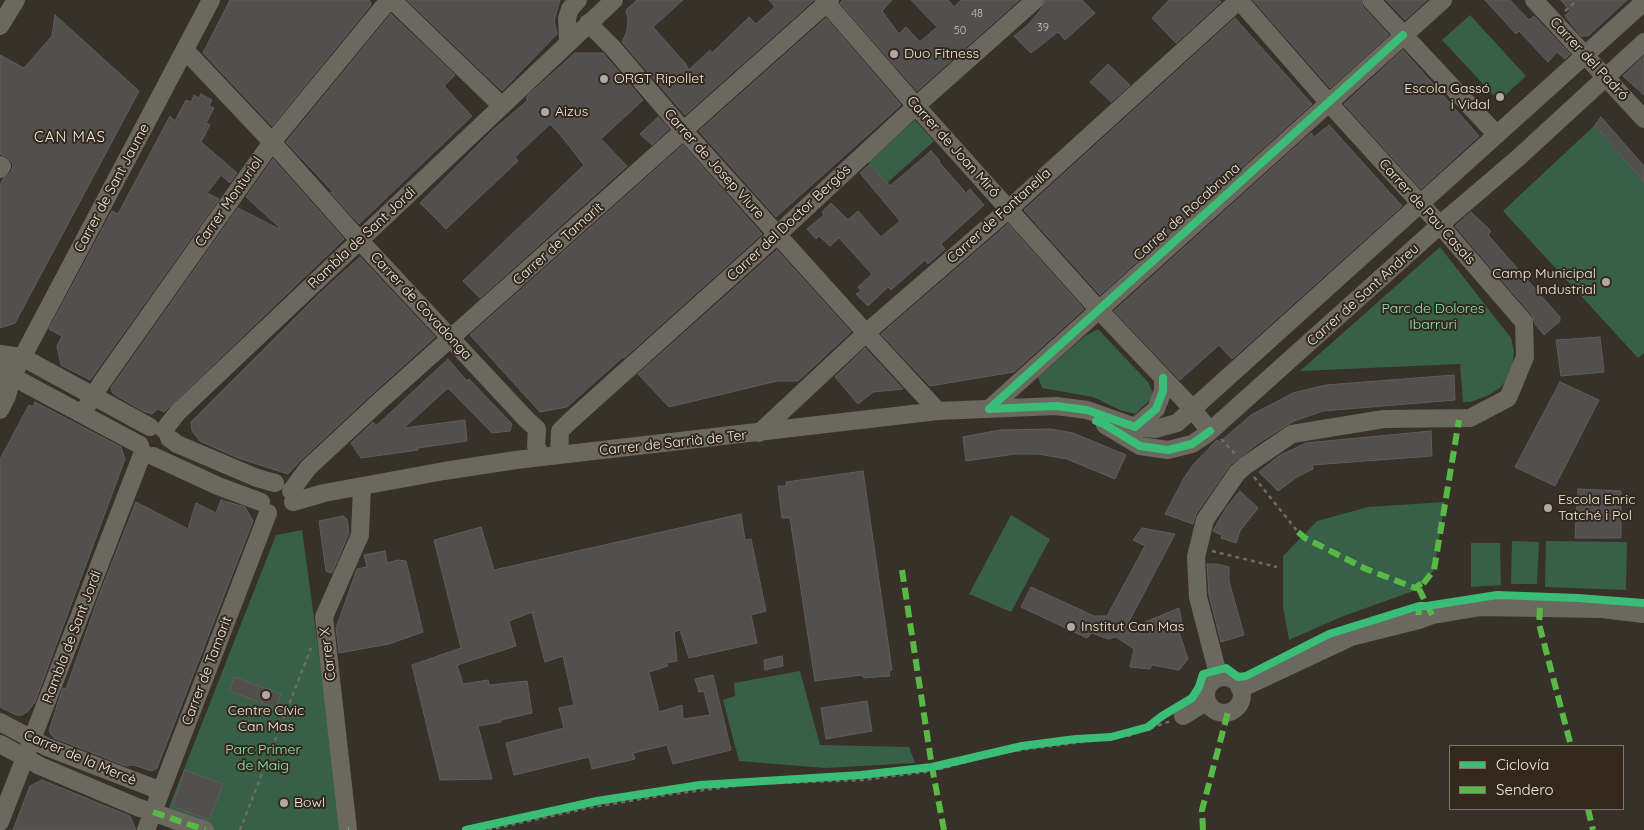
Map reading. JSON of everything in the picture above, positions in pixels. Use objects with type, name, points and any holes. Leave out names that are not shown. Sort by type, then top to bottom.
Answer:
[{"type":"street","points":[[0,26],[16,0]]},
{"type":"street","name":"Carrer de Sant Jaume","points":[[0,394],[6,373],[22,358],[211,0]]},
{"type":"street","points":[[391,0],[502,106]]},
{"type":"street","name":"Carrer Monturiol","points":[[82,414],[272,142],[391,0]]},
{"type":"street","points":[[565,45],[567,18],[570,9],[578,0]]},
{"type":"street","name":"Carrer del Doctor Bergós","points":[[550,456],[560,431],[1035,0]]},
{"type":"street","name":"Carrer de Pau Casals","points":[[1220,678],[1198,597],[1196,557],[1204,520],[1237,473],[1292,434],[1384,419],[1459,420],[1470,418],[1508,398],[1525,357],[1524,322],[1239,0]]},
{"type":"street","name":"Carrer de Fontanella","points":[[759,433],[866,333],[1009,209],[1239,0]]},
{"type":"street","points":[[1371,0],[1497,135]]},
{"type":"street","name":"Carrer de Rocabruna","points":[[989,409],[1443,0]]},
{"type":"street","name":"Carrer del Padró","points":[[1534,0],[1644,119]]},
{"type":"street","name":"Carrer de Joan Miró","points":[[827,1],[916,106],[1098,309],[1193,409],[1208,429]]},
{"type":"street","name":"Carrer de Tamarit","points":[[292,497],[308,468],[827,1]]},
{"type":"street","name":"Carrer de Sant Andreu","points":[[1193,409],[1644,2]]},
{"type":"street","name":"Rambla de Sant Jordi","points":[[161,432],[178,412],[588,24],[603,4]]},
{"type":"street","name":"Carrer de Josep Viure","points":[[588,24],[613,48],[684,131],[938,411]]},
{"type":"street","name":"Carrer de Sant Andreu","points":[[1208,429],[1518,158],[1644,42]]},
{"type":"street","name":"Carrer de Covadonga","points":[[184,50],[272,142],[359,240],[537,429],[536,446],[550,456]]},
{"type":"street","points":[[0,165],[2,166],[0,169]]},
{"type":"street","points":[[0,354],[22,358],[161,432],[177,444],[257,478],[286,486],[292,497],[288,512],[273,515],[264,508],[145,451],[6,373]]},
{"type":"street","name":"Carrer de Sant Jaume","points":[[0,410],[7,396],[6,373]]},
{"type":"street","points":[[1135,427],[1156,409],[1163,391],[1163,378]]},
{"type":"street","name":"Carrer de Sarrià de Ter","points":[[292,497],[449,470],[550,456],[938,411],[1056,406],[1087,410],[1135,427],[1155,429],[1177,423],[1193,409]]},
{"type":"street","name":"Carrer de Sarrià de Ter","points":[[1056,406],[1104,424],[1140,446],[1168,450],[1192,444],[1208,429]]},
{"type":"street","points":[[145,451],[141,436],[146,429],[161,432]]},
{"type":"street","points":[[145,451],[158,456],[166,451],[168,447],[161,432]]},
{"type":"street","name":"Rambla de Sant Jordi","points":[[0,822],[145,451]]},
{"type":"street","points":[[264,508],[262,494],[267,486],[275,483]]},
{"type":"street","name":"Carrer X","points":[[348,830],[324,617],[360,535],[362,486]]},
{"type":"street","name":"Carrer de Tamarit","points":[[146,830],[264,508]]},
{"type":"street","points":[[1240,689],[1351,637],[1432,615],[1480,607],[1602,609],[1644,614]]},
{"type":"street","points":[[1230,678],[1240,689],[1241,695],[1238,706],[1228,712],[1213,709],[1207,701],[1207,689],[1214,680],[1230,678]]},
{"type":"street","points":[[1183,716],[1207,701]]},
{"type":"street","name":"Carrer de la Mercè","points":[[0,722],[47,747],[161,791]]},
{"type":"street","name":"Carrer de la Mercè","points":[[0,744],[40,766],[137,807],[205,830]]},
{"type":"path","points":[[1208,429],[1220,438],[1245,466],[1298,532]]},
{"type":"path","points":[[1198,548],[1277,566]]},
{"type":"path","points":[[240,830],[313,644]]},
{"type":"path","points":[[487,828],[597,801],[700,785],[860,775],[932,767],[1022,746],[1076,739],[1111,737],[1148,727],[1162,716]]},
{"type":"path","points":[[487,828],[672,794],[751,784],[863,780],[933,771],[999,753],[1128,736],[1183,716]]},
{"type":"green space","points":[[1470,15],[1526,76],[1499,101],[1442,40]]},
{"type":"green space","points":[[915,120],[934,141],[887,183],[868,162]]},
{"type":"green space","name":"Camp Municipal Industrial","points":[[1595,125],[1644,182],[1644,353],[1638,358],[1503,211]]},
{"type":"green space","name":"Parc de Dolores Ibarruri","points":[[1440,247],[1511,338],[1514,352],[1512,371],[1501,387],[1489,395],[1471,402],[1463,402],[1460,364],[1300,371]]},
{"type":"green space","points":[[1098,329],[1148,382],[1154,396],[1135,414],[1120,410],[1093,397],[1042,388],[1038,377],[1085,336]]},
{"type":"green space","points":[[1445,502],[1434,570],[1419,589],[1341,617],[1289,640],[1283,607],[1283,556],[1317,521],[1368,507]]},
{"type":"green space","points":[[1011,515],[1050,539],[1011,612],[969,594]]},
{"type":"green space","name":"Parc Primer de Maig","points":[[302,530],[343,830],[174,830],[162,825],[276,535]]},
{"type":"green space","points":[[1512,541],[1539,542],[1537,584],[1511,584]]},
{"type":"green space","points":[[1546,541],[1627,542],[1626,590],[1545,587]]},
{"type":"green space","points":[[1471,543],[1500,543],[1501,585],[1471,587]]},
{"type":"green space","points":[[800,671],[820,745],[909,747],[915,763],[825,768],[739,761],[723,700],[735,696],[734,683]]},
{"type":"building","points":[[230,0],[366,0],[370,1],[371,5],[272,126],[203,53]]},
{"type":"building","points":[[407,0],[560,0],[554,21],[557,34],[502,91]]},
{"type":"building","points":[[637,0],[683,0],[653,27],[689,70],[710,50],[712,53],[749,17],[756,24],[775,7],[769,0],[814,0],[685,115],[622,42],[627,31],[628,20],[626,10]]},
{"type":"building","points":[[843,0],[892,0],[882,11],[899,34],[906,27],[920,42],[937,27],[911,0],[948,0],[954,7],[961,0],[1019,0],[917,91],[840,3]]},
{"type":"building","points":[[1045,0],[1082,0],[1095,13],[1065,40],[1058,32],[1031,53],[1014,36],[1028,25],[1042,8]]},
{"type":"building","points":[[1169,0],[1219,0],[1221,2],[1176,43],[1152,18]]},
{"type":"building","points":[[1253,0],[1361,0],[1363,7],[1389,35],[1330,88]]},
{"type":"building","points":[[1386,0],[1427,0],[1405,20]]},
{"type":"building","points":[[1485,0],[1510,0],[1529,20],[1534,16],[1570,54],[1565,59],[1557,52],[1548,62],[1519,31],[1516,34]]},
{"type":"building","points":[[1561,0],[1627,0],[1588,36],[1581,36],[1565,16],[1570,11]]},
{"type":"building","points":[[391,14],[455,75],[444,86],[472,116],[359,224],[330,192],[335,194],[286,142]]},
{"type":"building","points":[[55,15],[139,91],[15,323],[0,328],[0,185],[3,179],[11,172],[13,166],[7,157],[0,154],[0,55],[24,68],[52,36]]},
{"type":"building","points":[[826,18],[901,105],[776,217],[699,131]]},
{"type":"building","points":[[1235,18],[1312,104],[1100,295],[1024,210]]},
{"type":"building","points":[[1403,50],[1479,136],[1421,189],[1344,104]]},
{"type":"building","points":[[575,53],[603,53],[643,100],[601,139],[627,166],[480,298],[463,281],[584,165],[550,124],[515,157],[518,161],[446,229],[420,203],[493,130],[527,101],[527,96]]},
{"type":"building","points":[[1644,56],[1644,95],[1623,76]]},
{"type":"building","points":[[1108,64],[1130,85],[1111,102],[1090,82]]},
{"type":"building","points":[[201,94],[212,100],[209,106],[214,108],[206,123],[210,125],[201,142],[237,173],[230,183],[221,175],[207,193],[219,199],[90,380],[61,365],[57,346],[62,336],[49,329],[112,211],[118,214],[170,116],[175,121],[186,100],[191,102],[194,95],[199,98]]},
{"type":"building","points":[[658,117],[669,129],[652,145],[640,134]]},
{"type":"building","points":[[1601,117],[1644,166],[1644,182],[1595,125]]},
{"type":"building","points":[[1329,125],[1402,206],[1232,359],[1219,345],[1180,380],[1114,311],[1311,133],[1314,137]]},
{"type":"building","points":[[683,145],[762,234],[567,407],[540,412],[470,335]]},
{"type":"building","points":[[931,151],[966,193],[970,189],[984,205],[941,244],[945,249],[928,264],[925,260],[891,290],[888,287],[868,306],[856,294],[861,291],[858,287],[872,274],[839,238],[830,246],[819,236],[816,239],[807,229],[824,215],[822,212],[831,203],[848,220],[858,211],[881,237],[900,221],[860,173],[870,164],[890,186]]},
{"type":"building","points":[[273,159],[344,239],[164,412],[158,409],[152,414],[143,411],[117,396],[112,392],[111,388],[238,208],[280,228],[246,197]]},
{"type":"building","points":[[1471,212],[1491,231],[1488,235],[1560,317],[1560,321],[1544,335],[1535,324],[1532,315],[1455,226]]},
{"type":"building","points":[[1008,224],[1084,309],[1014,372],[930,386],[881,334]]},
{"type":"building","points":[[777,250],[851,332],[798,381],[777,381],[669,407],[638,374]]},
{"type":"building","points":[[360,257],[435,337],[288,474],[238,458],[200,441],[192,431],[191,422],[319,294]]},
{"type":"building","points":[[1600,337],[1604,372],[1561,376],[1556,340]]},
{"type":"building","points":[[865,348],[903,389],[873,392],[858,404],[835,377]]},
{"type":"building","points":[[448,359],[467,381],[469,379],[512,424],[510,431],[492,433],[448,388],[404,428],[465,420],[467,441],[361,458],[351,443],[373,422],[376,426]]},
{"type":"building","points":[[1454,375],[1455,400],[1323,411],[1294,421],[1260,442],[1230,465],[1196,514],[1193,524],[1165,514],[1192,466],[1217,440],[1220,442],[1251,415],[1293,393],[1326,385]]},
{"type":"building","points":[[1560,382],[1599,400],[1555,486],[1515,467]]},
{"type":"building","points":[[35,402],[121,447],[125,459],[35,702],[27,712],[22,715],[16,715],[0,707],[0,459],[29,405],[33,407]]},
{"type":"building","points":[[1051,429],[1073,433],[1126,455],[1115,479],[1067,459],[1038,454],[1015,454],[966,461],[963,437],[1000,430]]},
{"type":"building","points":[[1431,431],[1432,456],[1312,465],[1313,469],[1297,477],[1278,491],[1259,472],[1279,456],[1306,443]]},
{"type":"building","points":[[863,471],[892,670],[889,671],[890,676],[864,678],[862,675],[815,681],[790,518],[782,518],[778,486],[786,486],[786,482]]},
{"type":"building","points":[[1578,489],[1621,491],[1621,538],[1575,538]]},
{"type":"building","points":[[1240,491],[1258,508],[1240,531],[1236,543],[1221,538],[1222,535],[1213,531],[1226,508]]},
{"type":"building","points":[[221,500],[245,507],[253,521],[157,768],[152,771],[133,765],[126,766],[54,738],[49,731],[60,696],[63,688],[66,689],[100,593],[136,502],[188,529],[196,503],[216,513]]},
{"type":"building","points":[[741,514],[745,540],[751,539],[766,611],[751,615],[757,643],[689,658],[680,630],[674,632],[677,661],[666,663],[668,666],[649,672],[659,712],[682,705],[683,719],[710,715],[704,691],[699,692],[695,679],[713,675],[731,750],[673,764],[667,745],[633,753],[635,759],[592,769],[589,757],[514,775],[506,743],[564,728],[559,708],[574,705],[563,656],[545,662],[532,612],[509,621],[516,646],[457,665],[463,684],[488,680],[489,685],[527,681],[532,713],[478,726],[492,779],[440,780],[412,665],[461,648],[434,540],[481,527],[494,570]]},
{"type":"building","points":[[343,516],[347,519],[349,533],[332,573],[326,571],[319,521]]},
{"type":"building","points":[[1142,528],[1175,534],[1124,631],[1179,608],[1182,624],[1177,626],[1188,659],[1179,670],[1152,665],[1150,669],[1130,667],[1134,649],[1116,637],[1108,639],[1092,633],[1087,638],[1021,607],[1031,587],[1094,616],[1107,616],[1145,546],[1133,540]]},
{"type":"building","points":[[385,551],[387,563],[398,560],[406,561],[423,632],[389,644],[339,653],[336,628],[357,569],[367,567],[364,555]]},
{"type":"building","points":[[1207,564],[1229,567],[1229,581],[1244,635],[1221,642],[1209,595]]},
{"type":"building","points":[[782,656],[783,666],[765,670],[764,660]]},
{"type":"building","points":[[234,677],[281,694],[276,708],[229,691]]},
{"type":"building","points":[[867,701],[872,731],[826,739],[821,708]]},
{"type":"building","points":[[185,770],[223,784],[209,820],[172,806]]},
{"type":"building","points":[[42,780],[130,816],[136,830],[13,830],[30,786]]},
{"type":"marked path","points":[[1432,615],[1419,589],[1434,570],[1459,420]]},
{"type":"marked path","points":[[1298,532],[1305,538],[1366,569],[1415,588],[1422,583]]},
{"type":"marked path","points":[[902,570],[932,767],[944,830]]},
{"type":"marked path","points":[[1418,603],[1419,620]]},
{"type":"marked path","points":[[1540,608],[1539,624],[1571,745]]},
{"type":"marked path","points":[[1203,830],[1202,810],[1228,712]]},
{"type":"marked path","points":[[1588,810],[1593,830]]},
{"type":"marked path","points":[[153,812],[205,830]]},
{"type":"cycle path","points":[[989,409],[1403,35]]},
{"type":"cycle path","points":[[989,409],[1056,406],[1087,410],[1135,427],[1156,409],[1163,391],[1163,378]]},
{"type":"cycle path","points":[[1096,421],[1140,446],[1168,450],[1192,444],[1210,431]]},
{"type":"cycle path","points":[[466,830],[597,801],[700,785],[861,775],[932,767],[1022,746],[1076,739],[1111,737],[1148,727],[1192,698],[1199,687],[1203,674],[1226,668],[1238,677],[1246,676],[1329,634],[1419,606],[1497,595],[1644,603]]},
{"type":"place","name":"Duo Fitness","points":[[894,54]]},
{"type":"place","name":"ORGT Ripollet","points":[[604,79]]},
{"type":"place","name":"Escola Gassó i Vidal","points":[[1500,97]]},
{"type":"place","name":"Aizus","points":[[545,112]]},
{"type":"place","name":"Camp Municipal Industrial","points":[[1606,282]]},
{"type":"place","name":"Escola Enric Tatché i Pol","points":[[1548,508]]},
{"type":"place","name":"Institut Can Mas","points":[[1071,627]]},
{"type":"place","name":"Centre Cívic Can Mas","points":[[266,695]]},
{"type":"place","name":"Bowl","points":[[284,803]]},
{"type":"district","name":"CAN MAS","points":[[70,137]]}]
